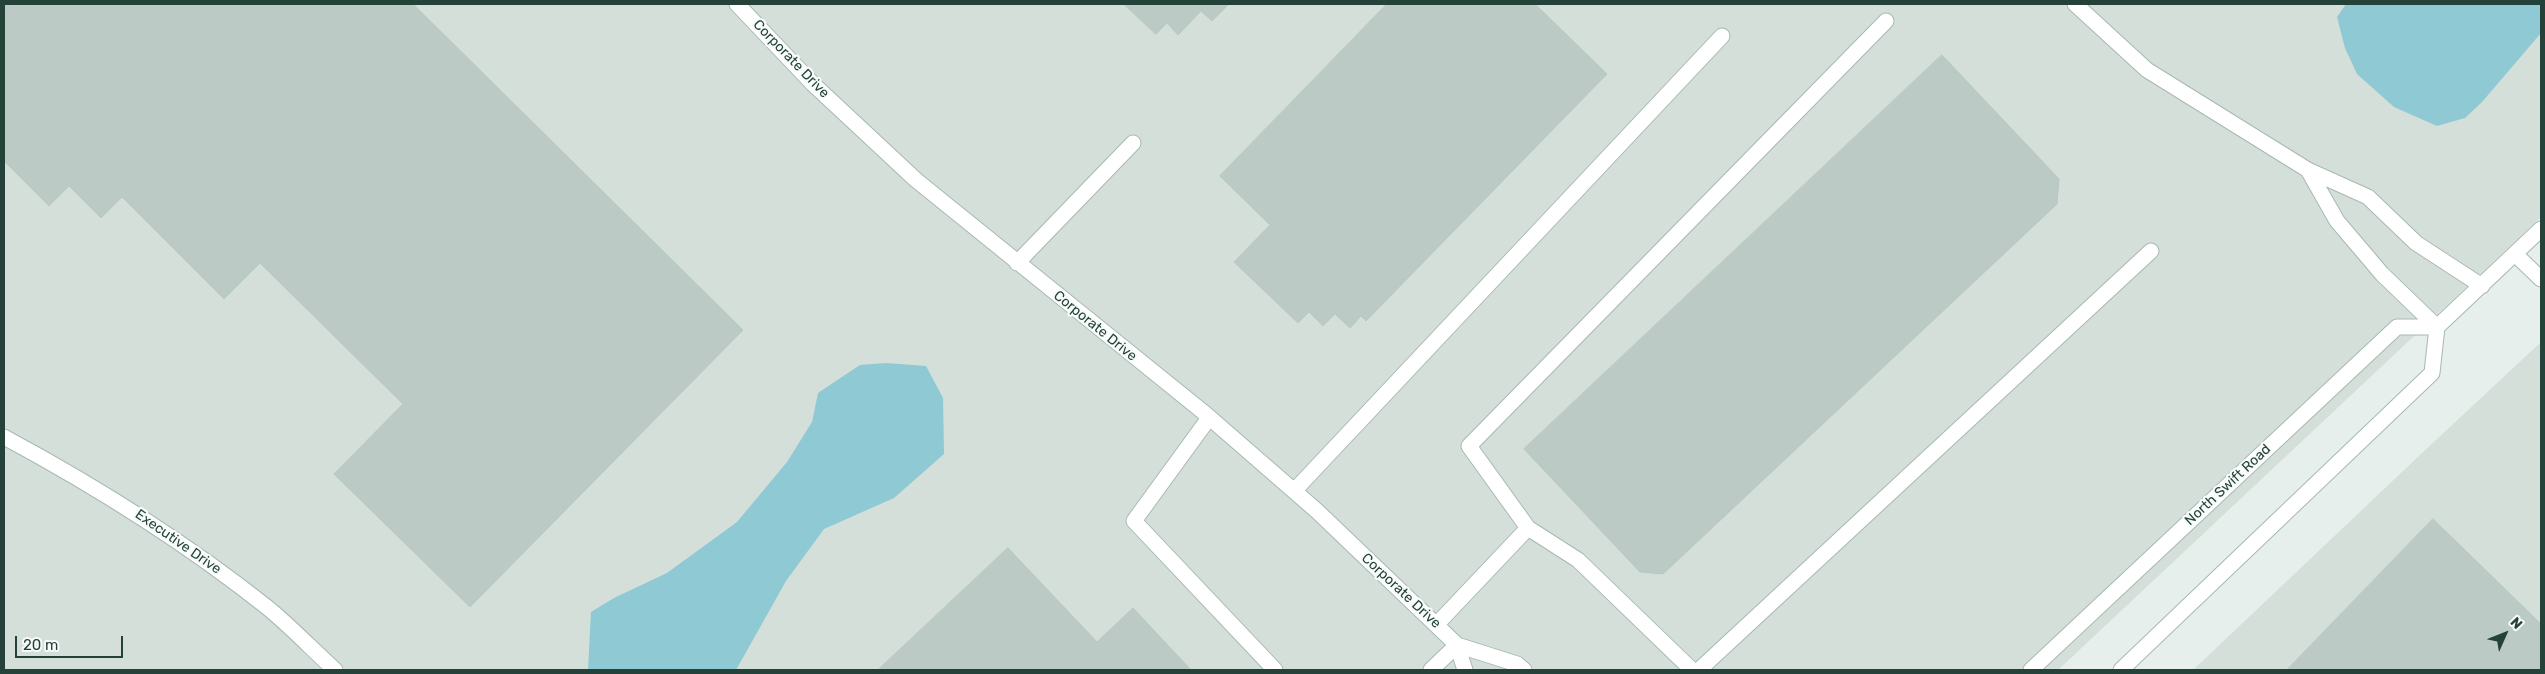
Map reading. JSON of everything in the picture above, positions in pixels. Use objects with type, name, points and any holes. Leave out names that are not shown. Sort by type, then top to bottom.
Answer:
[{"type":"street","name":"Corporate Drive","points":[[737,4],[813,84],[916,180],[1209,418],[1294,492],[1457,644],[1517,664],[1524,670]]},
{"type":"street","points":[[2076,4],[2147,70],[2308,170],[2368,197],[2416,243],[2482,286]]},
{"type":"street","points":[[1692,670],[1578,560],[1528,528],[1469,446],[1886,21]]},
{"type":"street","points":[[1294,492],[1722,36]]},
{"type":"street","points":[[1016,263],[1133,143]]},
{"type":"street","points":[[2308,170],[2337,221],[2382,274],[2436,327]]},
{"type":"street","points":[[2121,670],[2432,373],[2436,327],[2541,229]]},
{"type":"street","points":[[1699,670],[2150,251]]},
{"type":"street","points":[[2515,254],[2541,279]]},
{"type":"street","name":"North Swift Road","points":[[2031,670],[2397,327],[2436,327]]},
{"type":"street","points":[[1209,418],[1134,521],[1275,670]]},
{"type":"street","name":"Executive Drive","points":[[4,437],[61,468],[184,544],[270,610],[335,670]]},
{"type":"street","points":[[1437,624],[1528,528]]},
{"type":"street","name":"Corporate Drive","points":[[1457,644],[1465,670]]},
{"type":"street","points":[[1431,670],[1457,644]]},
{"type":"shaded area","points":[[4,4],[2541,4],[2541,217],[2058,670],[4,670]]},
{"type":"shaded area","points":[[2541,342],[2541,670],[2193,670],[2421,454]]},
{"type":"water","points":[[2346,4],[2541,4],[2541,33],[2482,102],[2465,118],[2437,126],[2394,107],[2357,74],[2345,48],[2337,17]]},
{"type":"water","points":[[886,363],[926,366],[943,398],[944,454],[894,498],[824,529],[786,581],[736,670],[588,670],[591,612],[614,598],[667,573],[737,522],[787,462],[812,422],[818,393],[860,365]]},
{"type":"building","points":[[4,4],[413,4],[743,330],[470,607],[334,474],[403,404],[260,263],[224,299],[122,197],[101,218],[69,186],[49,206],[4,161]]},
{"type":"building","points":[[1124,4],[1229,4],[1212,21],[1201,11],[1178,35],[1167,23],[1156,34]]},
{"type":"building","points":[[1387,4],[1535,4],[1607,74],[1366,321],[1361,316],[1350,328],[1335,314],[1323,326],[1309,312],[1298,323],[1234,262],[1270,225],[1220,176]]},
{"type":"building","points":[[1942,55],[2059,179],[2057,204],[1663,574],[1640,572],[1524,449]]},
{"type":"building","points":[[2433,519],[2541,624],[2541,670],[2287,670]]},
{"type":"building","points":[[1008,548],[1097,642],[1133,608],[1191,670],[878,670]]}]
